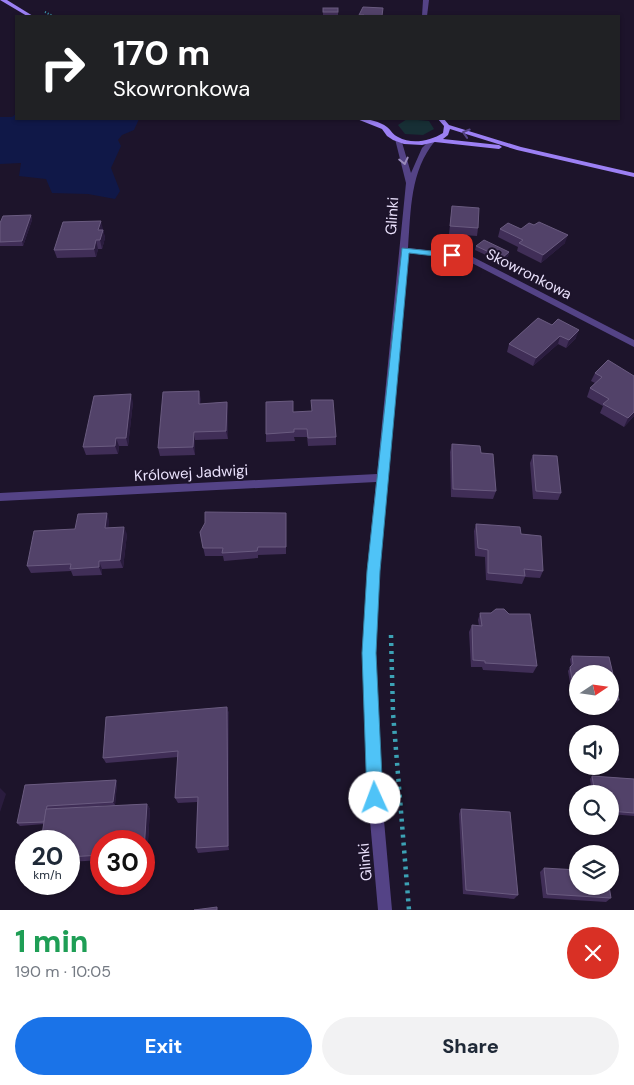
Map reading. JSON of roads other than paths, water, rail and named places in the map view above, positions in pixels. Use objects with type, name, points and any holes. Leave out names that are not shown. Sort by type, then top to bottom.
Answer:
[{"type":"main road","points":[[3,0],[28,15]]},
{"type":"main road","points":[[363,120],[384,128],[391,136],[398,139],[415,142],[434,140],[519,150],[634,175]]},
{"type":"main road","points":[[384,128],[387,120]]},
{"type":"main road","points":[[442,120],[447,126],[519,150]]},
{"type":"main road","points":[[434,140],[446,134],[447,126]]},
{"type":"street","points":[[425,15],[426,0]]},
{"type":"street","name":"Glinki","points":[[398,139],[410,183]]},
{"type":"street","name":"Glinki","points":[[385,910],[375,798],[369,653],[373,571],[410,183],[425,148],[434,140]]},
{"type":"street","name":"Skowronkowa","points":[[405,250],[466,257],[634,344]]},
{"type":"street","name":"Królowej Jadwigi","points":[[0,497],[383,478]]}]
